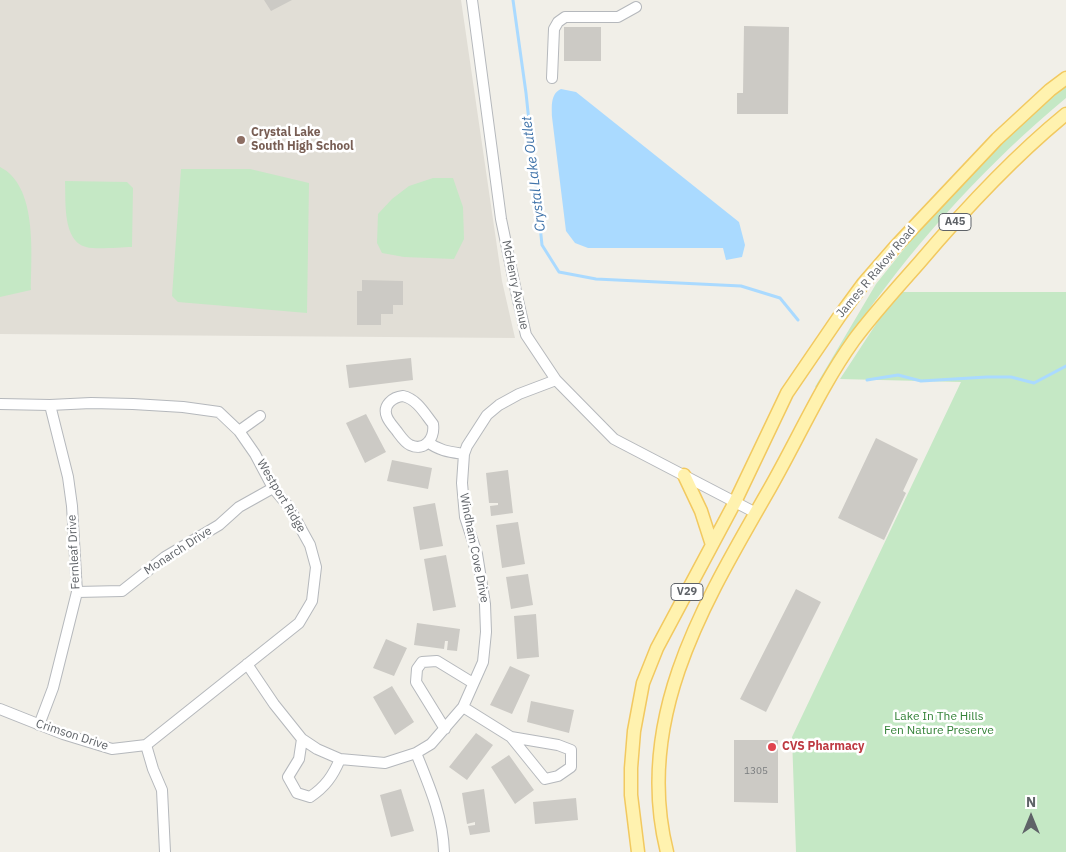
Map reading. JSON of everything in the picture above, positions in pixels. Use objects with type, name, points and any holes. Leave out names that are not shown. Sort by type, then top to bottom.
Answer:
[{"type":"main road","name":"James R Rakow Road","points":[[735,502],[787,393],[824,337],[863,284],[940,197],[997,139],[1050,90],[1066,78]]},
{"type":"main road","name":"James R Rakow Road","points":[[756,513],[832,375],[853,341],[942,236],[993,181],[1047,129],[1066,114]]},
{"type":"main road","points":[[684,475],[712,545]]},
{"type":"main road","name":"V29","points":[[638,852],[631,795],[631,768],[634,731],[643,683],[657,648],[735,502]]},
{"type":"main road","name":"V29","points":[[667,852],[661,822],[659,770],[661,739],[671,691],[693,632],[756,513]]},
{"type":"street","name":"McHenry Avenue","points":[[472,0],[501,219],[516,296],[526,335],[556,380],[614,439],[756,513]]},
{"type":"street","points":[[552,78],[554,29],[558,22],[565,17],[618,16],[636,7]]},
{"type":"street","name":"Windham Cove Drive","points":[[247,664],[274,704],[302,739],[317,749],[340,759],[385,763],[416,753],[431,744],[463,707],[483,662],[486,632],[485,604],[477,554],[466,517],[462,483],[464,454],[478,426],[499,404],[556,380]]},
{"type":"street","points":[[404,396],[410,397],[415,401],[433,424],[434,431],[428,442],[423,446],[416,447],[405,441],[387,418],[386,412],[391,400],[404,396]]},
{"type":"street","name":"Westport Ridge","points":[[0,404],[50,405],[91,403],[183,407],[219,412],[240,431],[273,488],[289,507],[310,545],[316,567],[312,601],[300,623],[146,745]]},
{"type":"street","name":"Fernleaf Drive","points":[[39,725],[56,679],[77,592],[72,506],[68,477],[50,405]]},
{"type":"street","points":[[240,431],[260,416]]},
{"type":"street","points":[[428,442],[445,451],[464,454]]},
{"type":"street","name":"Monarch Drive","points":[[77,592],[122,591],[166,557],[219,525],[240,507],[273,488]]},
{"type":"street","points":[[445,729],[416,682],[417,669],[422,662],[437,660],[473,683]]},
{"type":"street","points":[[463,707],[511,737],[545,779],[558,776],[571,768],[571,750],[558,745],[511,737]]},
{"type":"street","name":"Crimson Drive","points":[[0,709],[39,725],[112,749],[146,745]]},
{"type":"street","points":[[302,739],[300,759],[288,777],[297,793],[310,797],[322,788],[333,776],[340,759]]},
{"type":"street","points":[[146,745],[162,790],[165,852]]},
{"type":"street","points":[[416,753],[436,805],[442,828],[444,852]]},
{"type":"shaded area","name":"Crystal Lake South High School","points":[[0,0],[461,0],[502,281],[515,338],[0,334]]},
{"type":"green space","points":[[1066,84],[1066,98],[983,174],[932,229],[885,288],[817,388],[815,387],[876,284],[916,234],[1010,134]]},
{"type":"green space","points":[[0,167],[12,176],[21,189],[27,205],[32,258],[31,290],[0,297]]},
{"type":"green space","points":[[181,169],[250,169],[309,183],[307,313],[178,302],[172,296]]},
{"type":"green space","points":[[433,178],[453,178],[463,207],[464,239],[454,259],[404,257],[382,253],[377,243],[378,214],[392,199],[409,186]]},
{"type":"green space","points":[[65,181],[127,182],[133,188],[132,247],[96,248],[86,247],[78,243],[73,237],[67,219]]},
{"type":"green space","name":"Lake In The Hills Fen Nature Preserve","points":[[897,292],[1066,292],[1066,852],[796,852],[792,737],[961,382],[840,379]]},
{"type":"water","points":[[561,89],[576,92],[739,222],[745,245],[742,257],[726,260],[723,248],[588,248],[575,243],[566,231],[552,117],[553,97]]},
{"type":"building","points":[[264,0],[292,0],[271,11]]},
{"type":"building","points":[[744,26],[789,27],[788,114],[737,114],[737,93],[743,93]]},
{"type":"building","points":[[564,27],[601,27],[601,61],[564,61]]},
{"type":"building","points":[[362,280],[403,281],[403,305],[393,305],[393,314],[381,314],[381,325],[357,325],[357,291],[362,291]]},
{"type":"building","points":[[411,358],[413,380],[349,388],[346,365]]},
{"type":"building","points":[[366,414],[386,452],[365,463],[346,423]]},
{"type":"building","points":[[876,438],[918,459],[903,491],[906,493],[884,540],[838,518]]},
{"type":"building","points":[[392,460],[432,468],[428,489],[387,481]]},
{"type":"building","points":[[508,470],[513,513],[491,516],[490,506],[498,505],[498,503],[489,503],[486,473]]},
{"type":"building","points":[[435,503],[443,546],[420,550],[413,507]]},
{"type":"building","points":[[518,522],[525,564],[502,568],[496,525]]},
{"type":"building","points":[[446,555],[456,607],[433,611],[424,559]]},
{"type":"building","points":[[528,574],[533,605],[511,609],[506,577]]},
{"type":"building","points":[[796,589],[821,602],[766,712],[740,699]]},
{"type":"building","points":[[536,614],[539,657],[517,659],[514,616]]},
{"type":"building","points":[[417,623],[460,629],[457,651],[447,650],[448,641],[445,641],[444,649],[414,645]]},
{"type":"building","points":[[386,639],[407,648],[394,676],[373,668]]},
{"type":"building","points":[[510,666],[530,675],[512,714],[490,705]]},
{"type":"building","points":[[392,686],[414,722],[395,735],[373,697]]},
{"type":"building","points":[[531,701],[574,710],[569,733],[527,722]]},
{"type":"building","points":[[476,733],[493,745],[467,780],[449,767]]},
{"type":"building","name":"CVS Pharmacy","points":[[734,740],[778,740],[778,803],[734,802]]},
{"type":"building","points":[[509,755],[534,790],[515,804],[491,767]]},
{"type":"building","points":[[401,789],[414,831],[391,837],[380,795]]},
{"type":"building","points":[[484,789],[490,832],[470,835],[468,826],[475,825],[475,822],[467,824],[462,793]]},
{"type":"building","points":[[576,798],[578,820],[535,824],[533,802]]},
{"type":"waterway","name":"Crystal Lake Outlet","points":[[513,0],[526,93],[542,245],[559,272],[596,279],[741,286],[780,298],[798,320]]},
{"type":"waterway","name":"Crystal Lake Outlet","points":[[867,380],[898,375],[921,381],[1011,377],[1034,383],[1066,366]]},
{"type":"place","name":"Crystal Lake South High School","points":[[241,140]]},
{"type":"place","name":"CVS Pharmacy","points":[[772,747]]}]
